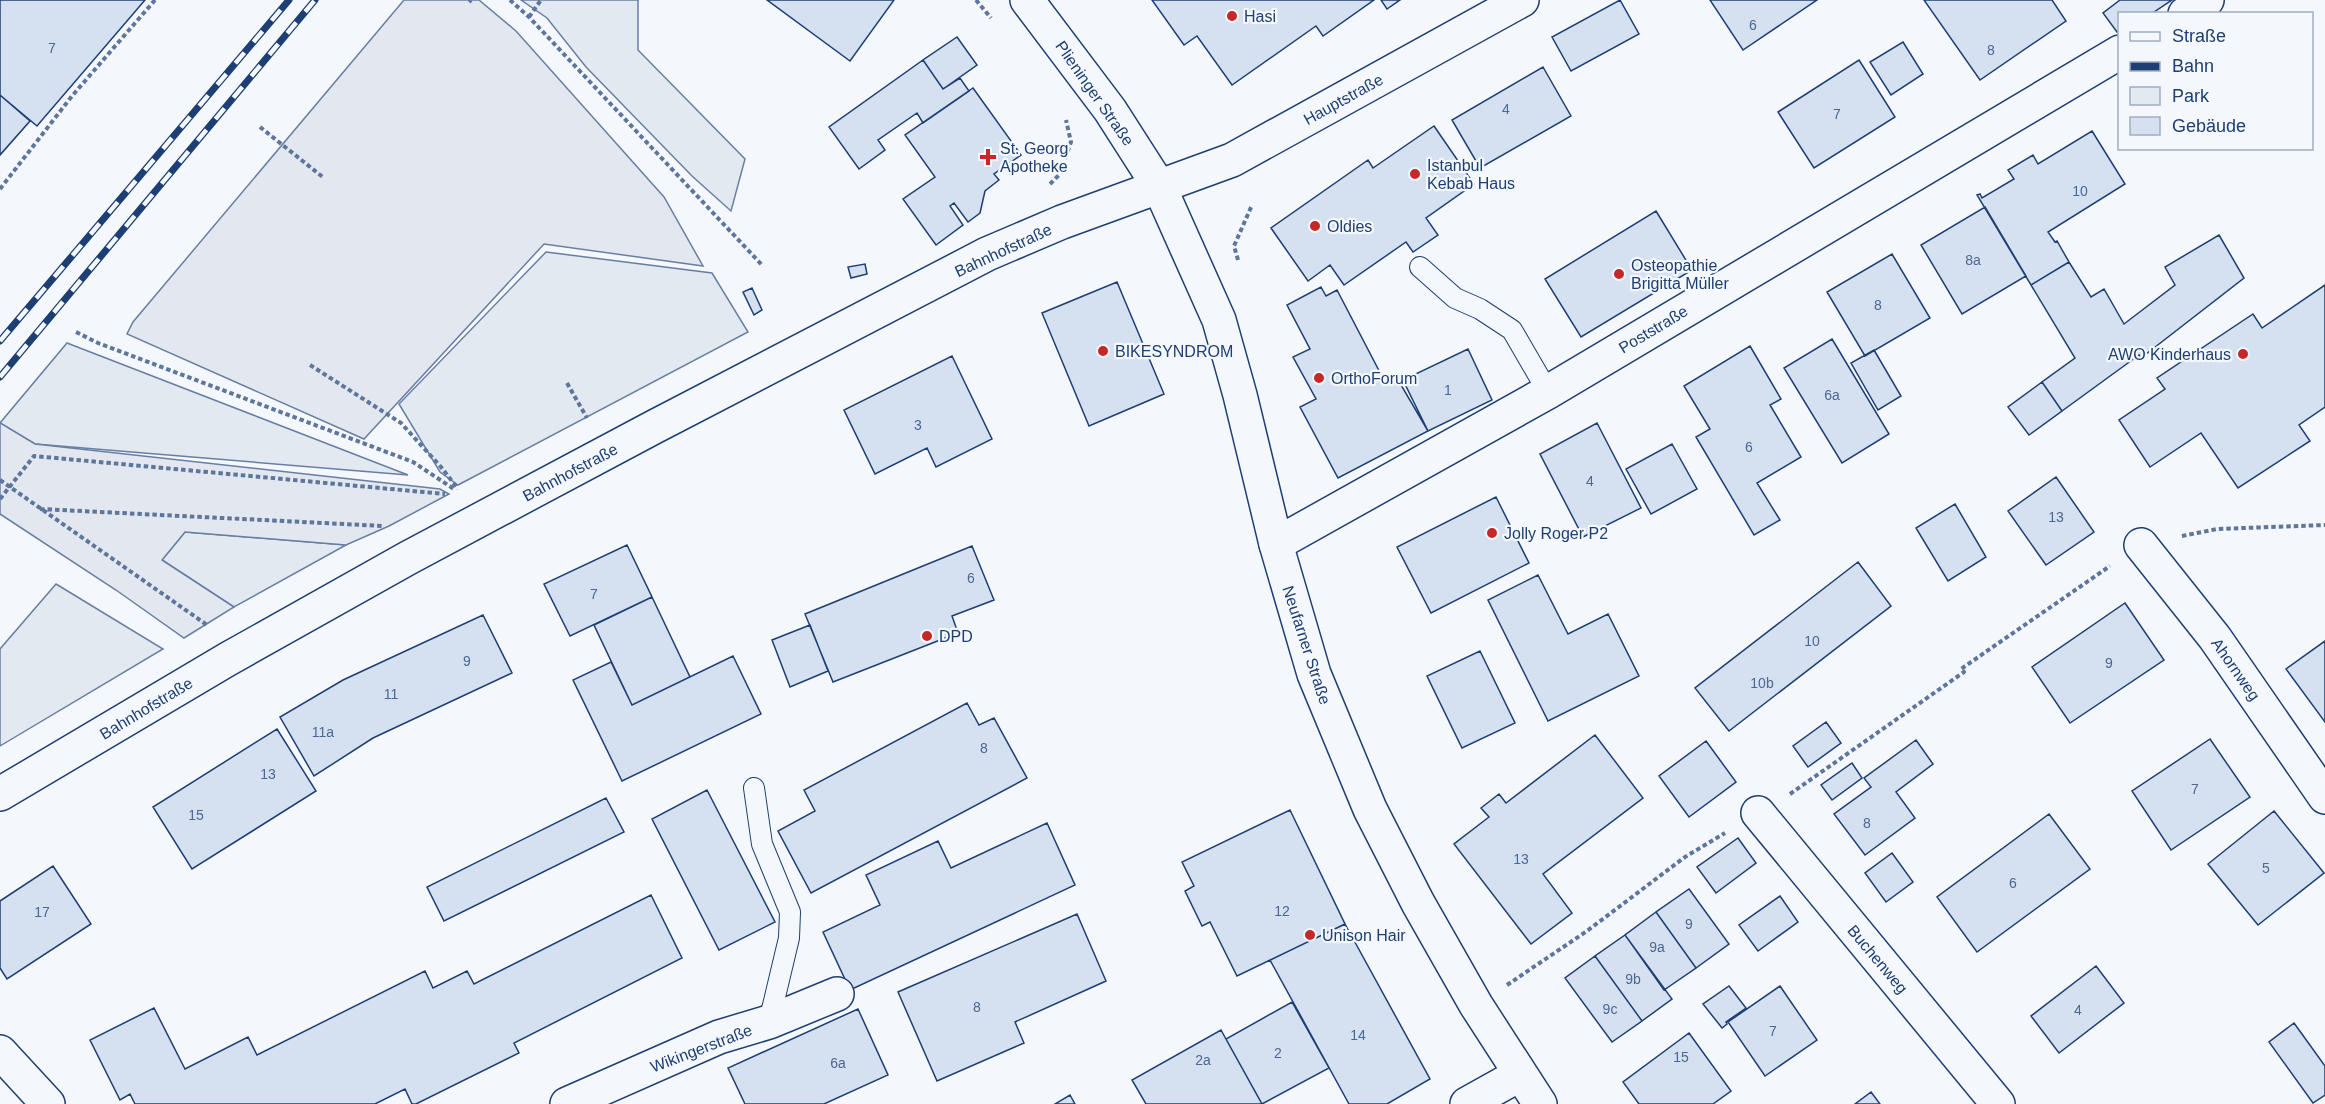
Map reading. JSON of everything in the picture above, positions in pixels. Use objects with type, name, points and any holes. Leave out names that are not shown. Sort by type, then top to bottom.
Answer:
[{"type":"street","name":"Plieninger Straße","points":[[1027,0],[1110,110],[1160,188]]},
{"type":"street","name":"Hauptstraße","points":[[1160,188],[1232,160],[1522,0]]},
{"type":"street","points":[[2188,12],[2207,0]]},
{"type":"street","name":"Poststraße","points":[[1276,544],[1548,392],[2118,53]]},
{"type":"street","name":"Neufarner Straße","points":[[1160,188],[1219,320],[1240,395],[1276,544],[1314,674],[1370,809],[1418,903],[1476,1005],[1539,1104]]},
{"type":"street","name":"Bahnhofstraße","points":[[0,794],[228,659],[418,553],[644,433],[987,254],[1062,222],[1160,188]]},
{"type":"street","name":"Ahornweg","points":[[2141,545],[2215,638],[2325,797]]},
{"type":"street","name":"Buchenweg","points":[[1758,813],[1998,1104]]},
{"type":"street","name":"Wikingerstraße","points":[[567,1104],[719,1037],[769,1023],[837,994]]},
{"type":"street","points":[[0,1052],[48,1104]]},
{"type":"street","points":[[1467,1104],[1519,1075]]},
{"type":"lane","points":[[1420,267],[1455,298],[1480,309],[1512,330],[1548,392]]},
{"type":"lane","points":[[754,788],[762,844],[790,912],[789,938],[769,1023]]},
{"type":"path","points":[[0,189],[72,96],[155,0]]},
{"type":"path","points":[[510,0],[529,17],[762,265]]},
{"type":"path","points":[[529,17],[541,0]]},
{"type":"path","points":[[976,0],[998,25]]},
{"type":"path","points":[[1042,191],[1059,176],[1071,142],[1066,118]]},
{"type":"path","points":[[260,127],[324,178]]},
{"type":"path","points":[[1238,263],[1234,246],[1252,205]]},
{"type":"path","points":[[76,332],[98,343],[413,462],[462,495]]},
{"type":"path","points":[[310,365],[401,423],[441,467],[462,495]]},
{"type":"path","points":[[567,383],[590,424]]},
{"type":"path","points":[[0,499],[34,456],[462,495]]},
{"type":"path","points":[[0,480],[207,625],[213,633]]},
{"type":"path","points":[[40,509],[389,526]]},
{"type":"path","points":[[1476,1005],[1587,931],[1685,857],[1790,794],[1964,672],[1961,669],[2141,545],[2217,529],[2325,525]]},
{"type":"green space","points":[[521,0],[638,0],[638,50],[745,159],[731,211],[692,176],[586,67],[547,18]]},
{"type":"green space","points":[[546,252],[712,273],[748,332],[458,485],[440,472],[399,404]]},
{"type":"green space","points":[[67,343],[408,475],[35,444],[0,423]]},
{"type":"green space","points":[[185,532],[346,545],[234,607],[162,560]]},
{"type":"green space","points":[[56,584],[163,649],[0,746],[0,649]]},
{"type":"shaded area","points":[[404,0],[479,0],[516,31],[664,197],[703,266],[544,244],[364,439],[127,334],[133,322]]},
{"type":"shaded area","points":[[0,423],[35,444],[440,489],[449,494],[389,526],[346,545],[185,532],[162,560],[234,607],[184,638],[116,590],[0,514]]},
{"type":"building","points":[[0,0],[145,0],[37,126],[0,95]]},
{"type":"building","points":[[767,0],[894,0],[850,61]]},
{"type":"building","points":[[1152,0],[1374,0],[1323,36],[1316,26],[1232,85],[1197,36],[1184,45]]},
{"type":"building","points":[[1381,0],[1400,0],[1387,9]]},
{"type":"building","points":[[1620,0],[1639,34],[1571,71],[1552,37]]},
{"type":"building","points":[[1710,0],[1817,0],[1743,50]]},
{"type":"building","points":[[1924,0],[2052,0],[2066,21],[1980,80]]},
{"type":"building","points":[[2120,0],[2172,0],[2154,12],[2118,12],[2117,32],[2103,13]]},
{"type":"building","points":[[957,37],[977,65],[943,89],[923,60]]},
{"type":"building","points":[[1903,42],[1923,74],[1891,95],[1870,62]]},
{"type":"building","points":[[923,60],[943,89],[960,78],[969,91],[923,123],[917,113],[878,140],[885,150],[859,169],[829,127]]},
{"type":"building","points":[[1859,60],[1895,117],[1814,168],[1778,112]]},
{"type":"building","points":[[1543,67],[1571,116],[1480,168],[1452,120]]},
{"type":"building","points":[[973,88],[1021,155],[994,174],[999,180],[985,191],[980,213],[968,222],[954,203],[950,206],[963,225],[936,245],[903,199],[935,177],[905,135]]},
{"type":"building","points":[[0,95],[30,121],[0,155]]},
{"type":"building","points":[[1434,126],[1474,184],[1426,218],[1438,235],[1413,252],[1406,242],[1344,285],[1330,265],[1308,281],[1271,228],[1368,160],[1373,168]]},
{"type":"building","points":[[2092,131],[2125,184],[2048,232],[2055,242],[2057,241],[2069,262],[2031,285],[1977,195],[1980,194],[1982,198],[2014,179],[2008,170],[2033,155],[2038,164]]},
{"type":"building","points":[[1985,207],[2026,276],[1962,314],[1921,245]]},
{"type":"building","name":"Osteopathie Brigitta Müller","points":[[1656,211],[1692,270],[1581,337],[1545,279]]},
{"type":"building","points":[[2219,235],[2244,278],[2141,358],[2139,355],[2062,411],[2042,382],[2075,358],[2031,285],[2069,262],[2091,297],[2104,289],[2124,324],[2175,285],[2165,267]]},
{"type":"building","points":[[1892,254],[1930,318],[1865,356],[1827,292]]},
{"type":"building","points":[[865,264],[867,274],[851,278],[848,267]]},
{"type":"building","points":[[1117,282],[1164,394],[1089,426],[1042,313]]},
{"type":"building","points":[[2325,285],[2325,407],[2299,425],[2310,441],[2238,488],[2201,433],[2150,467],[2119,420],[2165,389],[2157,378],[2253,314],[2262,328]]},
{"type":"building","points":[[1321,287],[1326,296],[1337,290],[1386,384],[1397,378],[1428,431],[1338,478],[1300,407],[1316,399],[1293,357],[1310,349],[1287,305]]},
{"type":"building","points":[[752,288],[762,310],[754,315],[743,292]]},
{"type":"building","points":[[1832,339],[1889,434],[1842,463],[1784,368]]},
{"type":"building","points":[[1750,346],[1781,399],[1770,405],[1801,457],[1757,483],[1780,520],[1754,535],[1696,437],[1710,429],[1684,386]]},
{"type":"building","points":[[1468,349],[1492,400],[1428,431],[1403,380]]},
{"type":"building","points":[[1874,350],[1901,396],[1878,410],[1851,363]]},
{"type":"building","points":[[952,356],[992,439],[936,467],[927,448],[875,474],[844,410]]},
{"type":"building","points":[[2042,382],[2062,411],[2029,435],[2008,407]]},
{"type":"building","points":[[1597,423],[1641,508],[1583,537],[1540,454]]},
{"type":"building","points":[[1672,444],[1697,489],[1651,514],[1626,469]]},
{"type":"building","points":[[2056,477],[2094,532],[2046,565],[2008,511]]},
{"type":"building","points":[[1496,497],[1529,563],[1431,613],[1397,547]]},
{"type":"building","points":[[1955,504],[1986,557],[1948,581],[1916,528]]},
{"type":"building","points":[[627,545],[652,597],[570,636],[544,584]]},
{"type":"building","points":[[972,546],[994,600],[952,616],[958,633],[833,682],[805,614]]},
{"type":"building","points":[[1858,562],[1891,606],[1729,731],[1695,688]]},
{"type":"building","points":[[1538,575],[1568,634],[1608,614],[1639,676],[1548,721],[1488,600]]},
{"type":"building","points":[[652,597],[690,677],[632,705],[594,625]]},
{"type":"building","points":[[2125,603],[2164,660],[2070,723],[2032,667]]},
{"type":"building","points":[[483,615],[512,673],[373,738],[314,776],[280,717],[343,680]]},
{"type":"building","points":[[810,625],[828,671],[790,687],[772,640]]},
{"type":"building","points":[[2325,641],[2325,722],[2286,669]]},
{"type":"building","points":[[1480,651],[1515,723],[1462,748],[1427,676]]},
{"type":"building","points":[[733,656],[761,714],[622,781],[573,680],[611,662],[632,705]]},
{"type":"building","points":[[967,703],[979,725],[994,718],[1027,778],[811,893],[778,831],[815,811],[804,790]]},
{"type":"building","points":[[1826,722],[1841,743],[1808,767],[1793,746]]},
{"type":"building","points":[[277,729],[316,791],[192,869],[153,807]]},
{"type":"building","points":[[1595,735],[1643,798],[1543,874],[1572,913],[1531,944],[1454,844],[1489,817],[1481,808],[1499,794],[1506,803]]},
{"type":"building","points":[[2210,739],[2250,797],[2171,850],[2132,791]]},
{"type":"building","points":[[1916,740],[1933,764],[1896,792],[1915,818],[1865,855],[1834,814],[1871,787],[1864,778]]},
{"type":"building","points":[[1706,741],[1736,782],[1689,817],[1659,776]]},
{"type":"building","points":[[1852,763],[1862,778],[1832,800],[1821,785]]},
{"type":"building","points":[[707,790],[775,922],[719,950],[652,819]]},
{"type":"building","points":[[606,798],[624,832],[444,921],[427,887]]},
{"type":"building","points":[[1290,810],[1345,924],[1237,976],[1210,922],[1202,926],[1185,891],[1194,886],[1182,862]]},
{"type":"building","points":[[2274,811],[2324,873],[2258,925],[2208,864]]},
{"type":"building","points":[[2049,814],[2090,869],[1977,952],[1937,897]]},
{"type":"building","points":[[1047,823],[1075,885],[850,990],[823,932],[880,905],[866,875],[938,841],[951,868]]},
{"type":"building","points":[[1738,838],[1756,863],[1716,893],[1697,867]]},
{"type":"building","points":[[1892,853],[1913,882],[1886,902],[1865,873]]},
{"type":"building","points":[[53,866],[91,924],[7,979],[0,968],[0,901]]},
{"type":"building","points":[[1689,889],[1729,944],[1696,968],[1656,912]]},
{"type":"building","points":[[651,895],[682,958],[514,1043],[519,1053],[416,1104],[412,1104],[405,1089],[375,1104],[135,1104],[130,1094],[120,1100],[90,1040],[154,1008],[185,1069],[248,1037],[257,1055],[425,971],[433,988],[467,971],[474,984]]},
{"type":"building","points":[[1780,896],[1798,922],[1758,951],[1739,925]]},
{"type":"building","points":[[1656,912],[1696,968],[1664,990],[1625,935]]},
{"type":"building","points":[[1077,914],[1106,981],[1015,1022],[1024,1043],[937,1081],[898,992]]},
{"type":"building","points":[[1345,924],[1430,1079],[1387,1104],[1349,1104],[1270,960]]},
{"type":"building","points":[[1625,935],[1672,999],[1642,1021],[1595,956]]},
{"type":"building","points":[[1595,956],[1642,1021],[1612,1042],[1565,978]]},
{"type":"building","points":[[2096,966],[2124,1003],[2059,1053],[2031,1016]]},
{"type":"building","points":[[1729,986],[1746,1008],[1726,1022],[1727,1024],[1722,1028],[1703,1004]]},
{"type":"building","points":[[1780,986],[1817,1040],[1765,1076],[1728,1022]]},
{"type":"building","points":[[1292,1002],[1329,1068],[1262,1104],[1226,1039]]},
{"type":"building","points":[[858,1009],[888,1075],[824,1104],[745,1104],[728,1068]]},
{"type":"building","points":[[2294,1023],[2325,1066],[2325,1095],[2313,1103],[2269,1042]]},
{"type":"building","points":[[1221,1030],[1262,1104],[1146,1104],[1132,1080]]},
{"type":"building","points":[[1689,1033],[1731,1091],[1713,1104],[1639,1104],[1623,1082]]},
{"type":"building","points":[[1871,1092],[1880,1104],[1855,1104]]},
{"type":"building","points":[[1070,1095],[1075,1104],[1055,1104]]},
{"type":"railway","points":[[0,341],[289,0]]},
{"type":"railway","points":[[0,377],[315,0]]},
{"type":"place","name":"Hasi","points":[[1232,16]]},
{"type":"place","name":"St. Georg Apotheke","points":[[988,157]]},
{"type":"place","name":"Istanbul Kebab Haus","points":[[1415,174]]},
{"type":"place","name":"Oldies","points":[[1315,226]]},
{"type":"place","name":"Osteopathie Brigitta Müller","points":[[1619,274]]},
{"type":"place","name":"BIKESYNDROM","points":[[1103,351]]},
{"type":"place","name":"AWO Kinderhaus","points":[[2243,354]]},
{"type":"place","name":"OrthoForum","points":[[1319,378]]},
{"type":"place","name":"Jolly Roger P2","points":[[1492,533]]},
{"type":"place","name":"DPD","points":[[927,636]]},
{"type":"place","name":"Unison Hair","points":[[1310,935]]}]
